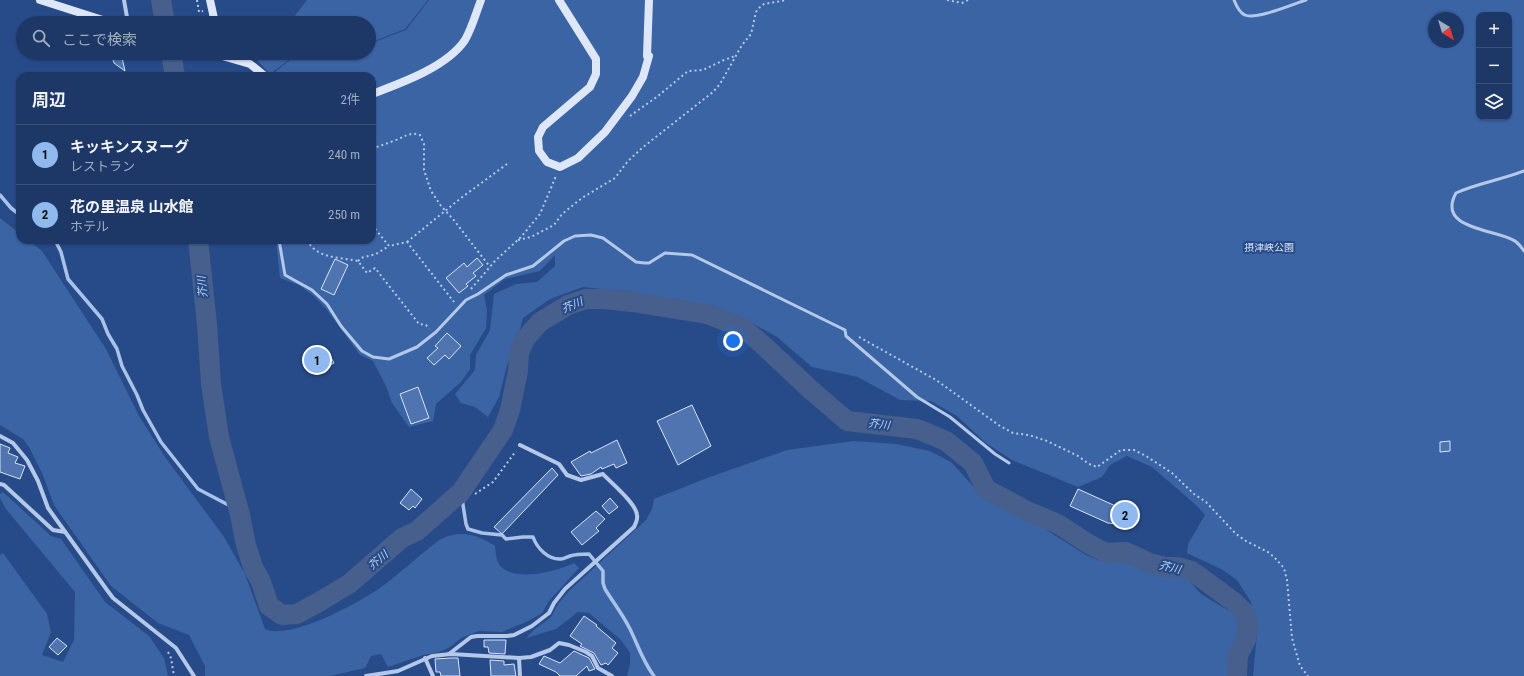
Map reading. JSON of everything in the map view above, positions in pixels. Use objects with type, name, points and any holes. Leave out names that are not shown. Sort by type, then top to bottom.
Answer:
[{"type":"street","points":[[40,0],[90,16]]},
{"type":"street","points":[[124,0],[127,16]]},
{"type":"street","points":[[210,0],[213,16]]},
{"type":"street","points":[[376,92],[431,68],[447,59],[454,53],[470,31],[481,0]]},
{"type":"street","points":[[559,0],[596,59],[596,74],[590,87],[543,127],[538,137],[538,151],[547,162],[560,167],[578,158],[606,132],[632,96],[643,77],[649,56],[647,56],[650,0]]},
{"type":"street","points":[[238,60],[250,64],[260,72]]},
{"type":"street","points":[[0,436],[13,443],[27,460],[38,481],[48,508],[113,598],[176,648],[194,676]]},
{"type":"street","points":[[449,654],[470,637],[514,635],[532,626],[549,613],[554,603],[565,589],[634,527],[637,520],[637,513],[632,504],[603,474],[581,480],[567,475],[559,464],[520,445]]},
{"type":"street","points":[[0,484],[4,485],[53,530],[65,532]]},
{"type":"street","points":[[366,676],[398,671],[425,658],[449,654],[519,658],[531,657],[550,650],[560,643],[586,652],[592,656],[598,668],[612,676]]},
{"type":"street","points":[[425,658],[433,676]]},
{"type":"street","points":[[519,658],[520,676]]},
{"type":"lane","points":[[1234,0],[1236,7],[1244,15],[1254,17],[1306,0]]},
{"type":"lane","points":[[1524,171],[1512,176],[1485,182],[1456,193],[1452,201],[1451,208],[1455,216],[1462,222],[1513,240],[1524,251]]},
{"type":"lane","points":[[280,244],[285,275],[312,290],[327,304],[351,338],[362,350],[373,357],[389,359],[417,347],[433,334],[466,300],[478,294],[506,275],[533,266],[564,241],[575,236],[591,235],[603,238],[636,262],[649,263],[665,253],[692,255],[846,330],[846,336],[859,349],[917,397],[950,417],[995,454],[1009,463]]},
{"type":"path","points":[[518,240],[531,237],[554,225],[562,214],[582,198],[615,178],[628,161],[642,148],[713,92],[730,69],[736,56],[751,34],[758,8],[764,4],[787,0]]},
{"type":"path","points":[[947,0],[962,3],[968,0]]},
{"type":"path","points":[[614,121],[627,117],[651,102],[688,71],[702,70],[736,56]]},
{"type":"path","points":[[376,148],[395,141],[407,134],[416,133],[420,135],[424,144],[424,170],[431,191],[445,211],[490,267]]},
{"type":"path","points":[[358,261],[361,258],[376,254],[389,246],[408,242],[445,211],[507,164]]},
{"type":"path","points":[[466,300],[471,289],[490,267],[518,240],[540,214],[560,167]]},
{"type":"path","points":[[376,230],[389,246]]},
{"type":"path","points":[[408,242],[458,308]]},
{"type":"path","points":[[309,244],[320,254],[358,261],[367,273],[375,268],[419,324],[426,326],[433,334]]},
{"type":"path","points":[[846,330],[936,380],[989,418],[1013,433],[1029,435],[1047,441],[1097,467],[1121,450],[1134,450],[1172,473],[1194,494],[1206,502],[1236,534],[1268,552],[1284,568],[1287,580],[1292,638],[1300,666],[1308,676]]},
{"type":"path","points":[[476,494],[493,482],[520,445]]},
{"type":"path","points":[[166,649],[171,658],[174,676]]},
{"type":"green space","points":[[307,0],[428,0],[405,29],[376,40],[376,16],[295,16]]},
{"type":"green space","name":"摂津峡公園","points":[[429,0],[1524,0],[1524,676],[1253,676],[1257,634],[1251,602],[1237,580],[1221,569],[1187,553],[1188,544],[1205,515],[1196,505],[1152,467],[1127,456],[1110,465],[1102,477],[1078,487],[1012,460],[986,443],[957,416],[931,401],[900,400],[858,377],[812,367],[777,337],[752,323],[714,306],[621,291],[583,287],[550,299],[523,318],[516,343],[507,365],[499,397],[488,417],[475,407],[461,403],[455,394],[475,370],[476,355],[490,330],[494,294],[516,284],[537,282],[555,266],[555,255],[540,271],[505,279],[484,295],[487,310],[486,328],[470,355],[470,369],[461,382],[436,404],[433,421],[409,427],[392,403],[386,386],[373,361],[360,355],[327,310],[315,297],[299,285],[280,278],[276,244],[376,244],[376,72],[275,72],[290,60],[376,60],[376,41],[406,30]]},
{"type":"green space","points":[[289,60],[273,72],[268,72],[258,61]]},
{"type":"green space","points":[[0,218],[16,231],[16,244],[33,244],[42,251],[106,349],[139,416],[165,457],[224,537],[245,574],[265,629],[276,631],[308,625],[344,609],[384,585],[438,541],[455,534],[476,536],[495,546],[499,565],[511,573],[539,574],[574,563],[579,568],[549,601],[542,613],[528,621],[502,632],[479,631],[461,638],[450,647],[439,652],[423,655],[388,667],[381,654],[371,656],[365,668],[330,676],[205,676],[205,666],[189,635],[158,623],[111,586],[54,505],[42,473],[29,447],[23,439],[0,425]]},
{"type":"green space","points":[[854,441],[896,444],[930,451],[951,462],[984,498],[1040,526],[1086,555],[1100,561],[1125,560],[1187,578],[1201,594],[1234,614],[1240,621],[1239,633],[1231,654],[1230,676],[627,676],[630,664],[630,653],[621,640],[589,613],[578,612],[556,629],[526,638],[551,617],[558,604],[569,591],[646,520],[652,509],[654,499],[707,478],[787,450]]},
{"type":"green space","points":[[3,492],[51,536],[61,539],[105,602],[149,636],[164,658],[168,676],[0,676],[0,555],[3,553],[47,614],[51,632],[42,655],[63,662],[74,640],[75,592],[6,509],[0,498],[0,494]]},
{"type":"building","points":[[113,60],[123,60],[125,71],[114,63]]},
{"type":"building","points":[[477,258],[483,265],[473,273],[476,276],[466,284],[468,286],[459,293],[446,278],[464,263],[467,267]]},
{"type":"building","points":[[335,259],[348,265],[334,295],[321,289]]},
{"type":"building","points":[[447,333],[461,346],[449,359],[445,355],[434,365],[427,358],[438,348],[435,346]]},
{"type":"building","points":[[327,350],[334,363],[315,374],[308,361]]},
{"type":"building","points":[[418,387],[429,418],[411,424],[400,394]]},
{"type":"building","points":[[692,405],[711,446],[678,465],[657,421]]},
{"type":"building","points":[[617,440],[627,463],[616,468],[614,464],[602,469],[601,467],[591,474],[581,476],[571,462],[590,451],[591,453]]},
{"type":"building","points":[[1450,441],[1450,451],[1440,452],[1440,442]]},
{"type":"building","points":[[0,444],[10,448],[8,453],[18,457],[15,463],[25,466],[20,479],[0,472]]},
{"type":"building","points":[[552,468],[558,475],[502,534],[494,527]]},
{"type":"building","points":[[411,489],[422,499],[415,508],[413,506],[409,510],[400,503]]},
{"type":"building","points":[[1078,489],[1120,508],[1120,506],[1135,512],[1130,525],[1117,519],[1116,524],[1108,523],[1070,506]]},
{"type":"building","points":[[610,498],[618,507],[609,514],[602,506]]},
{"type":"building","points":[[596,511],[605,519],[596,528],[599,531],[582,545],[571,532]]},
{"type":"building","points":[[584,616],[597,625],[596,626],[616,643],[612,648],[618,653],[608,665],[606,663],[601,665],[594,653],[580,646],[582,644],[570,636]]},
{"type":"building","points":[[57,638],[67,646],[58,655],[49,647]]},
{"type":"building","points":[[484,640],[506,640],[505,654],[489,653],[488,647],[484,647]]},
{"type":"building","points":[[574,651],[589,658],[595,669],[589,671],[587,666],[576,676],[560,676],[556,672],[539,664],[544,656],[560,663]]},
{"type":"building","points":[[458,658],[460,676],[441,676],[440,672],[436,672],[435,659]]},
{"type":"building","points":[[490,660],[504,661],[504,665],[514,664],[516,676],[491,676]]},
{"type":"waterway","name":"芥川","points":[[161,0],[164,16]]},
{"type":"waterway","name":"芥川","points":[[172,60],[174,72]]},
{"type":"waterway","points":[[0,195],[16,212]]},
{"type":"waterway","points":[[57,244],[61,252],[68,279],[102,319],[108,334],[117,349],[122,366],[143,410],[161,442],[198,489],[238,510]]},
{"type":"waterway","name":"芥川","points":[[198,244],[207,324],[211,384],[219,437],[240,515],[246,545],[253,567],[261,582],[269,606],[282,615],[297,614],[349,584],[402,538],[417,531],[461,492],[503,430],[510,410],[518,371],[519,353],[525,339],[540,322],[568,305],[586,299],[603,299],[707,314],[743,328],[847,421],[917,429],[946,441],[973,463],[986,489],[1027,511],[1058,524],[1087,543],[1106,553],[1126,552],[1150,563],[1192,571],[1234,602],[1245,613],[1248,626],[1246,640],[1238,655],[1237,676]]},
{"type":"waterway","points":[[461,492],[468,529],[482,533],[502,535],[506,539],[533,537],[540,549],[547,555],[556,559],[562,559],[577,554],[589,554],[603,571],[603,583],[605,589],[627,624],[650,671],[654,676]]},
{"type":"place","name":"キッキンスヌーグ","points":[[317,360]]},
{"type":"place","name":"花の里温泉 山水館","points":[[1125,515]]}]
